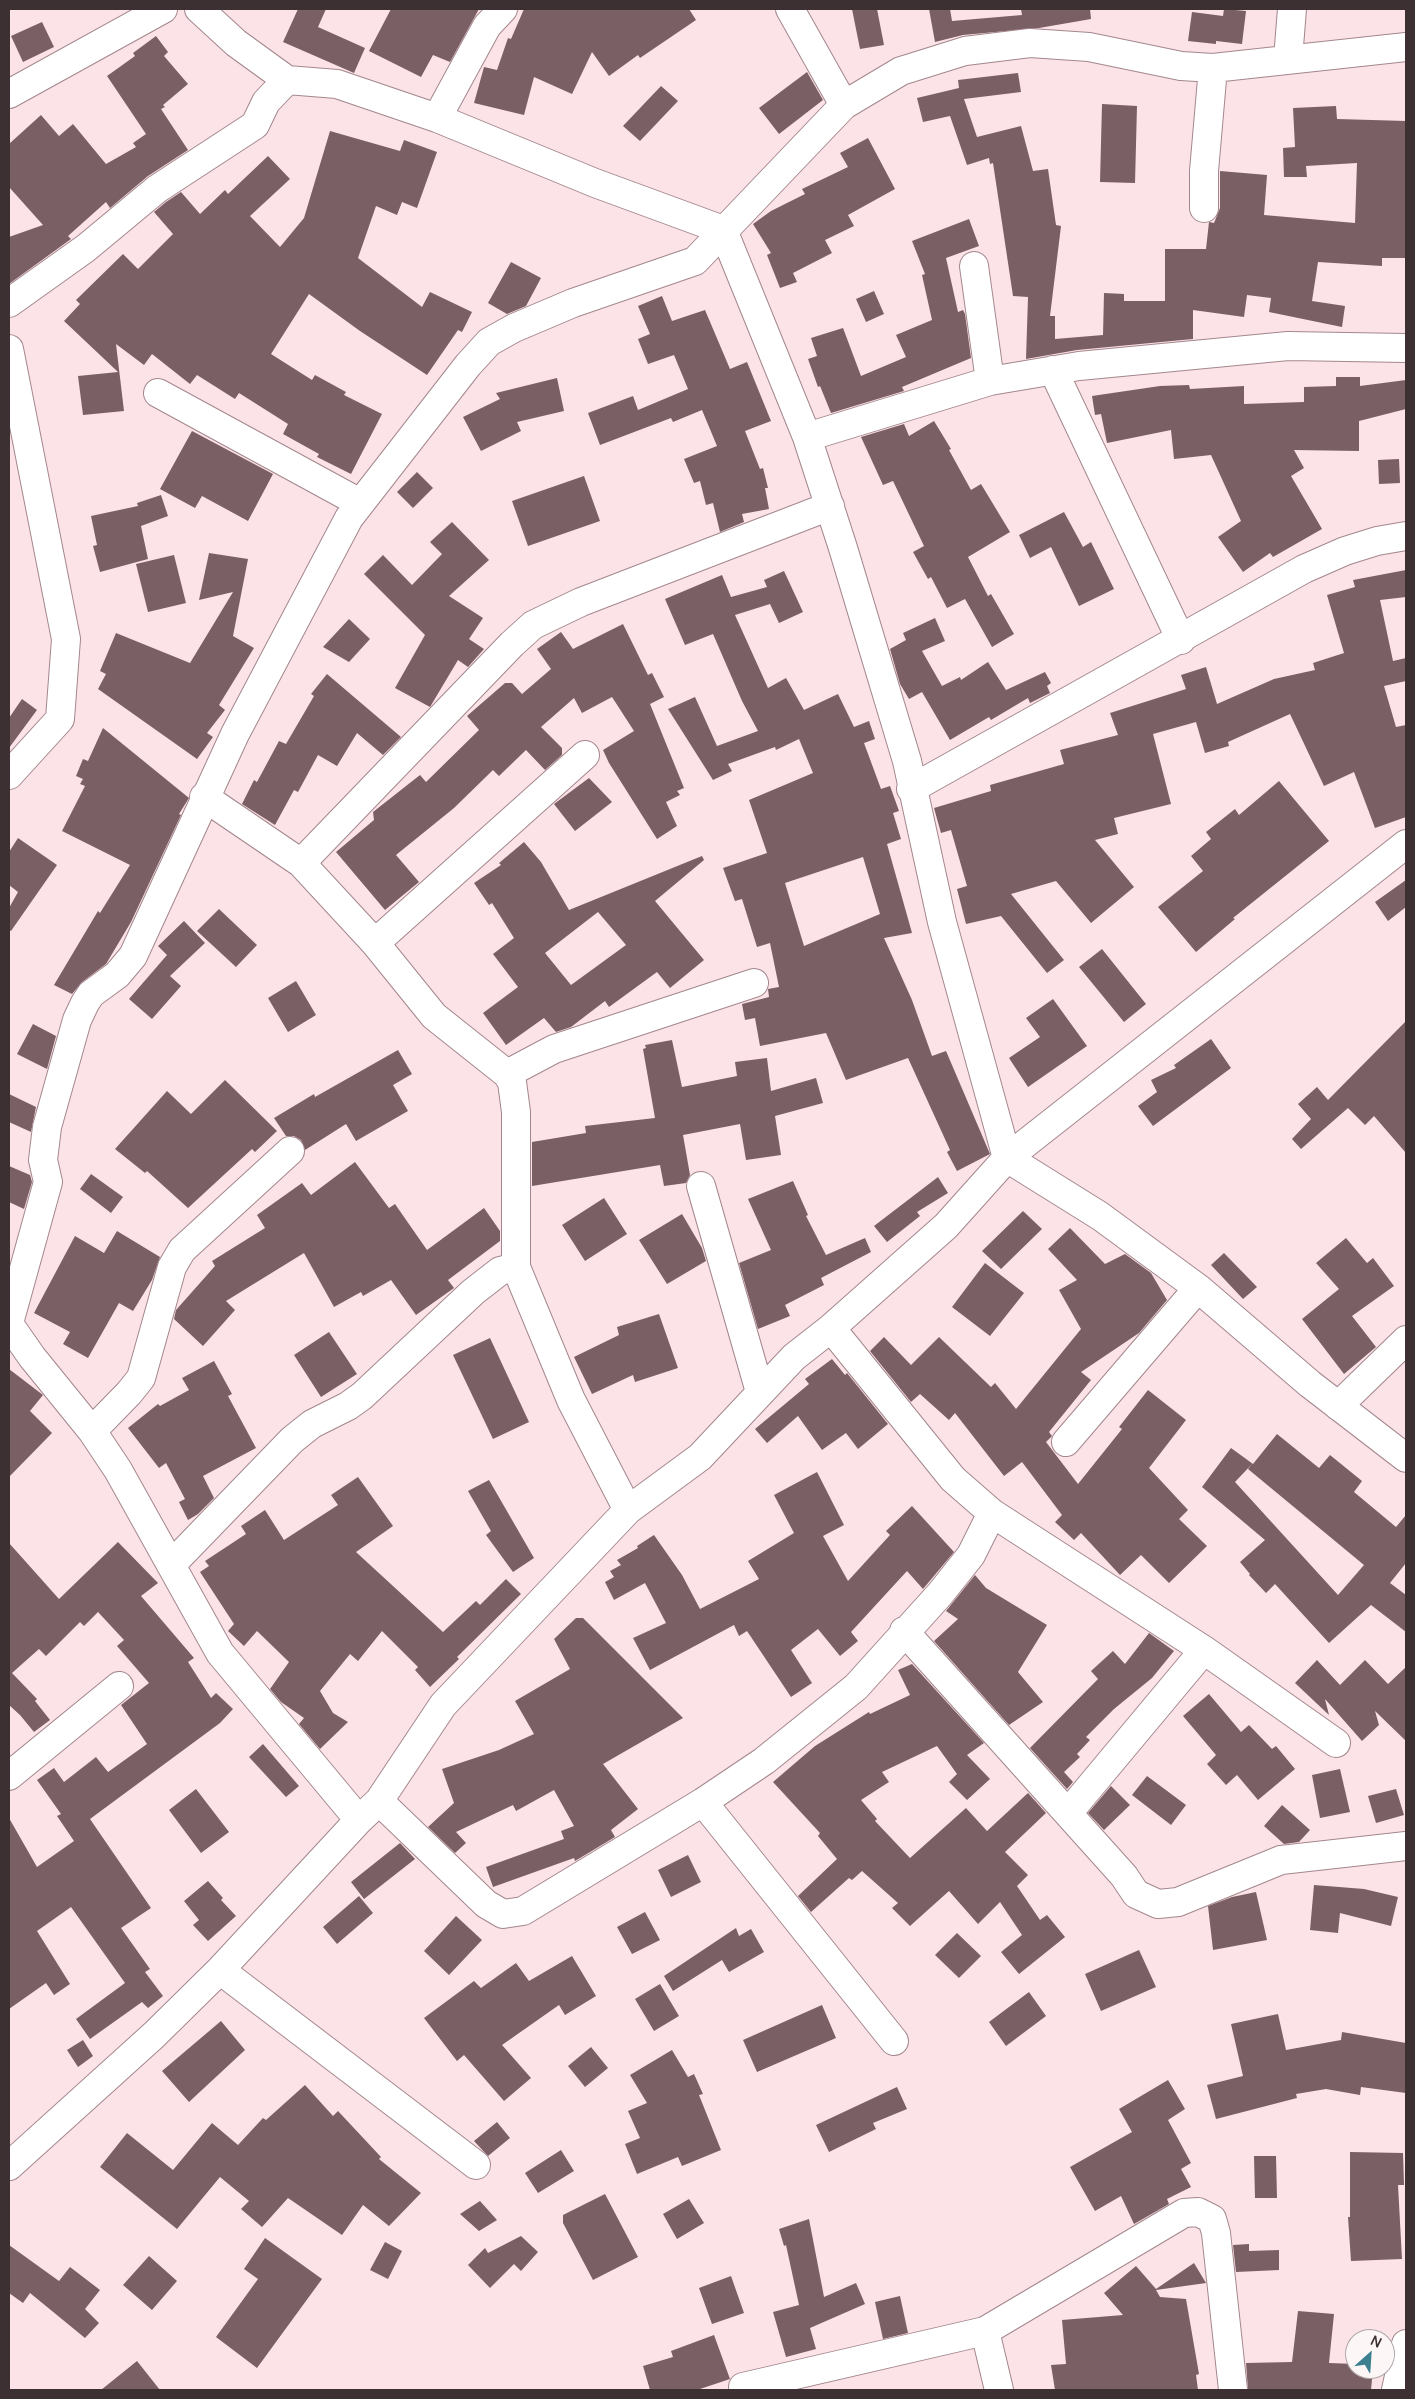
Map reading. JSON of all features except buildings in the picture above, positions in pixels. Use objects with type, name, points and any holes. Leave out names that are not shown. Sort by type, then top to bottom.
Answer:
[{"type":"street","points":[[9,94],[163,9]]},
{"type":"street","points":[[199,9],[236,42],[287,80],[337,84],[437,118],[595,183],[723,230],[807,437],[830,506],[907,761],[911,788],[942,922],[1007,1158],[1100,1216],[1198,1288],[1338,1406],[1406,1458]]},
{"type":"street","points":[[437,118],[487,26],[503,9]]},
{"type":"street","points":[[790,9],[844,105]]},
{"type":"street","points":[[1288,59],[1292,9]]},
{"type":"street","points":[[358,1820],[220,1653],[118,1470],[92,1431],[32,1357],[9,1323],[48,1182],[42,1160],[47,1127],[77,1020],[91,994],[117,975],[132,956],[204,797],[339,537],[360,503],[468,365],[489,342],[514,328],[573,304],[695,260],[844,105],[901,71],[965,51],[1030,43],[1089,47],[1181,66],[1213,68],[1406,47]]},
{"type":"street","points":[[1204,208],[1204,171],[1213,68]]},
{"type":"street","points":[[9,303],[86,248],[157,189],[255,125],[266,102],[287,80]]},
{"type":"street","points":[[974,266],[990,382]]},
{"type":"street","points":[[807,437],[990,382],[1054,370],[1288,346],[1406,348]]},
{"type":"street","points":[[9,350],[66,639],[60,719],[9,775]]},
{"type":"street","points":[[1054,370],[1181,640]]},
{"type":"street","points":[[158,393],[360,503]]},
{"type":"street","points":[[301,863],[512,644],[533,625],[582,602],[830,506]]},
{"type":"street","points":[[911,788],[1312,566],[1345,551],[1377,541],[1406,536]]},
{"type":"street","points":[[375,943],[585,755]]},
{"type":"street","points":[[204,797],[301,863],[375,943],[434,1016],[507,1074],[512,1082],[516,1112],[516,1267],[571,1400],[628,1510]]},
{"type":"street","points":[[9,2166],[154,2035],[220,1970],[358,1820],[379,1801],[443,1705],[628,1510],[700,1456],[794,1357],[831,1328],[946,1226],[1007,1158],[1406,844]]},
{"type":"street","points":[[507,1074],[554,1049],[754,983]]},
{"type":"street","points":[[92,1431],[141,1378],[172,1267],[182,1250],[290,1151]]},
{"type":"street","points":[[701,1186],[760,1392]]},
{"type":"street","points":[[171,1565],[292,1440],[312,1424],[348,1406],[362,1396],[473,1292],[500,1271],[516,1267]]},
{"type":"street","points":[[1066,1442],[1198,1288]]},
{"type":"street","points":[[831,1328],[947,1472],[992,1513],[1204,1650],[1336,1743]]},
{"type":"street","points":[[1338,1406],[1406,1340]]},
{"type":"street","points":[[379,1801],[486,1904],[503,1914],[523,1911],[703,1802],[764,1760],[856,1687],[904,1631],[940,1594],[971,1555],[992,1513]]},
{"type":"street","points":[[904,1631],[1124,1876],[1136,1894],[1158,1904],[1178,1902],[1281,1860],[1406,1846]]},
{"type":"street","points":[[1068,1814],[1204,1650]]},
{"type":"street","points":[[9,1776],[119,1686]]},
{"type":"street","points":[[703,1802],[894,2042]]},
{"type":"street","points":[[220,1970],[476,2165]]},
{"type":"street","points":[[742,2387],[985,2331],[1184,2213],[1198,2212],[1212,2219],[1216,2233],[1232,2390]]},
{"type":"street","points":[[985,2331],[999,2390]]},
{"type":"street","points":[[1396,2390],[1406,2344]]}]
